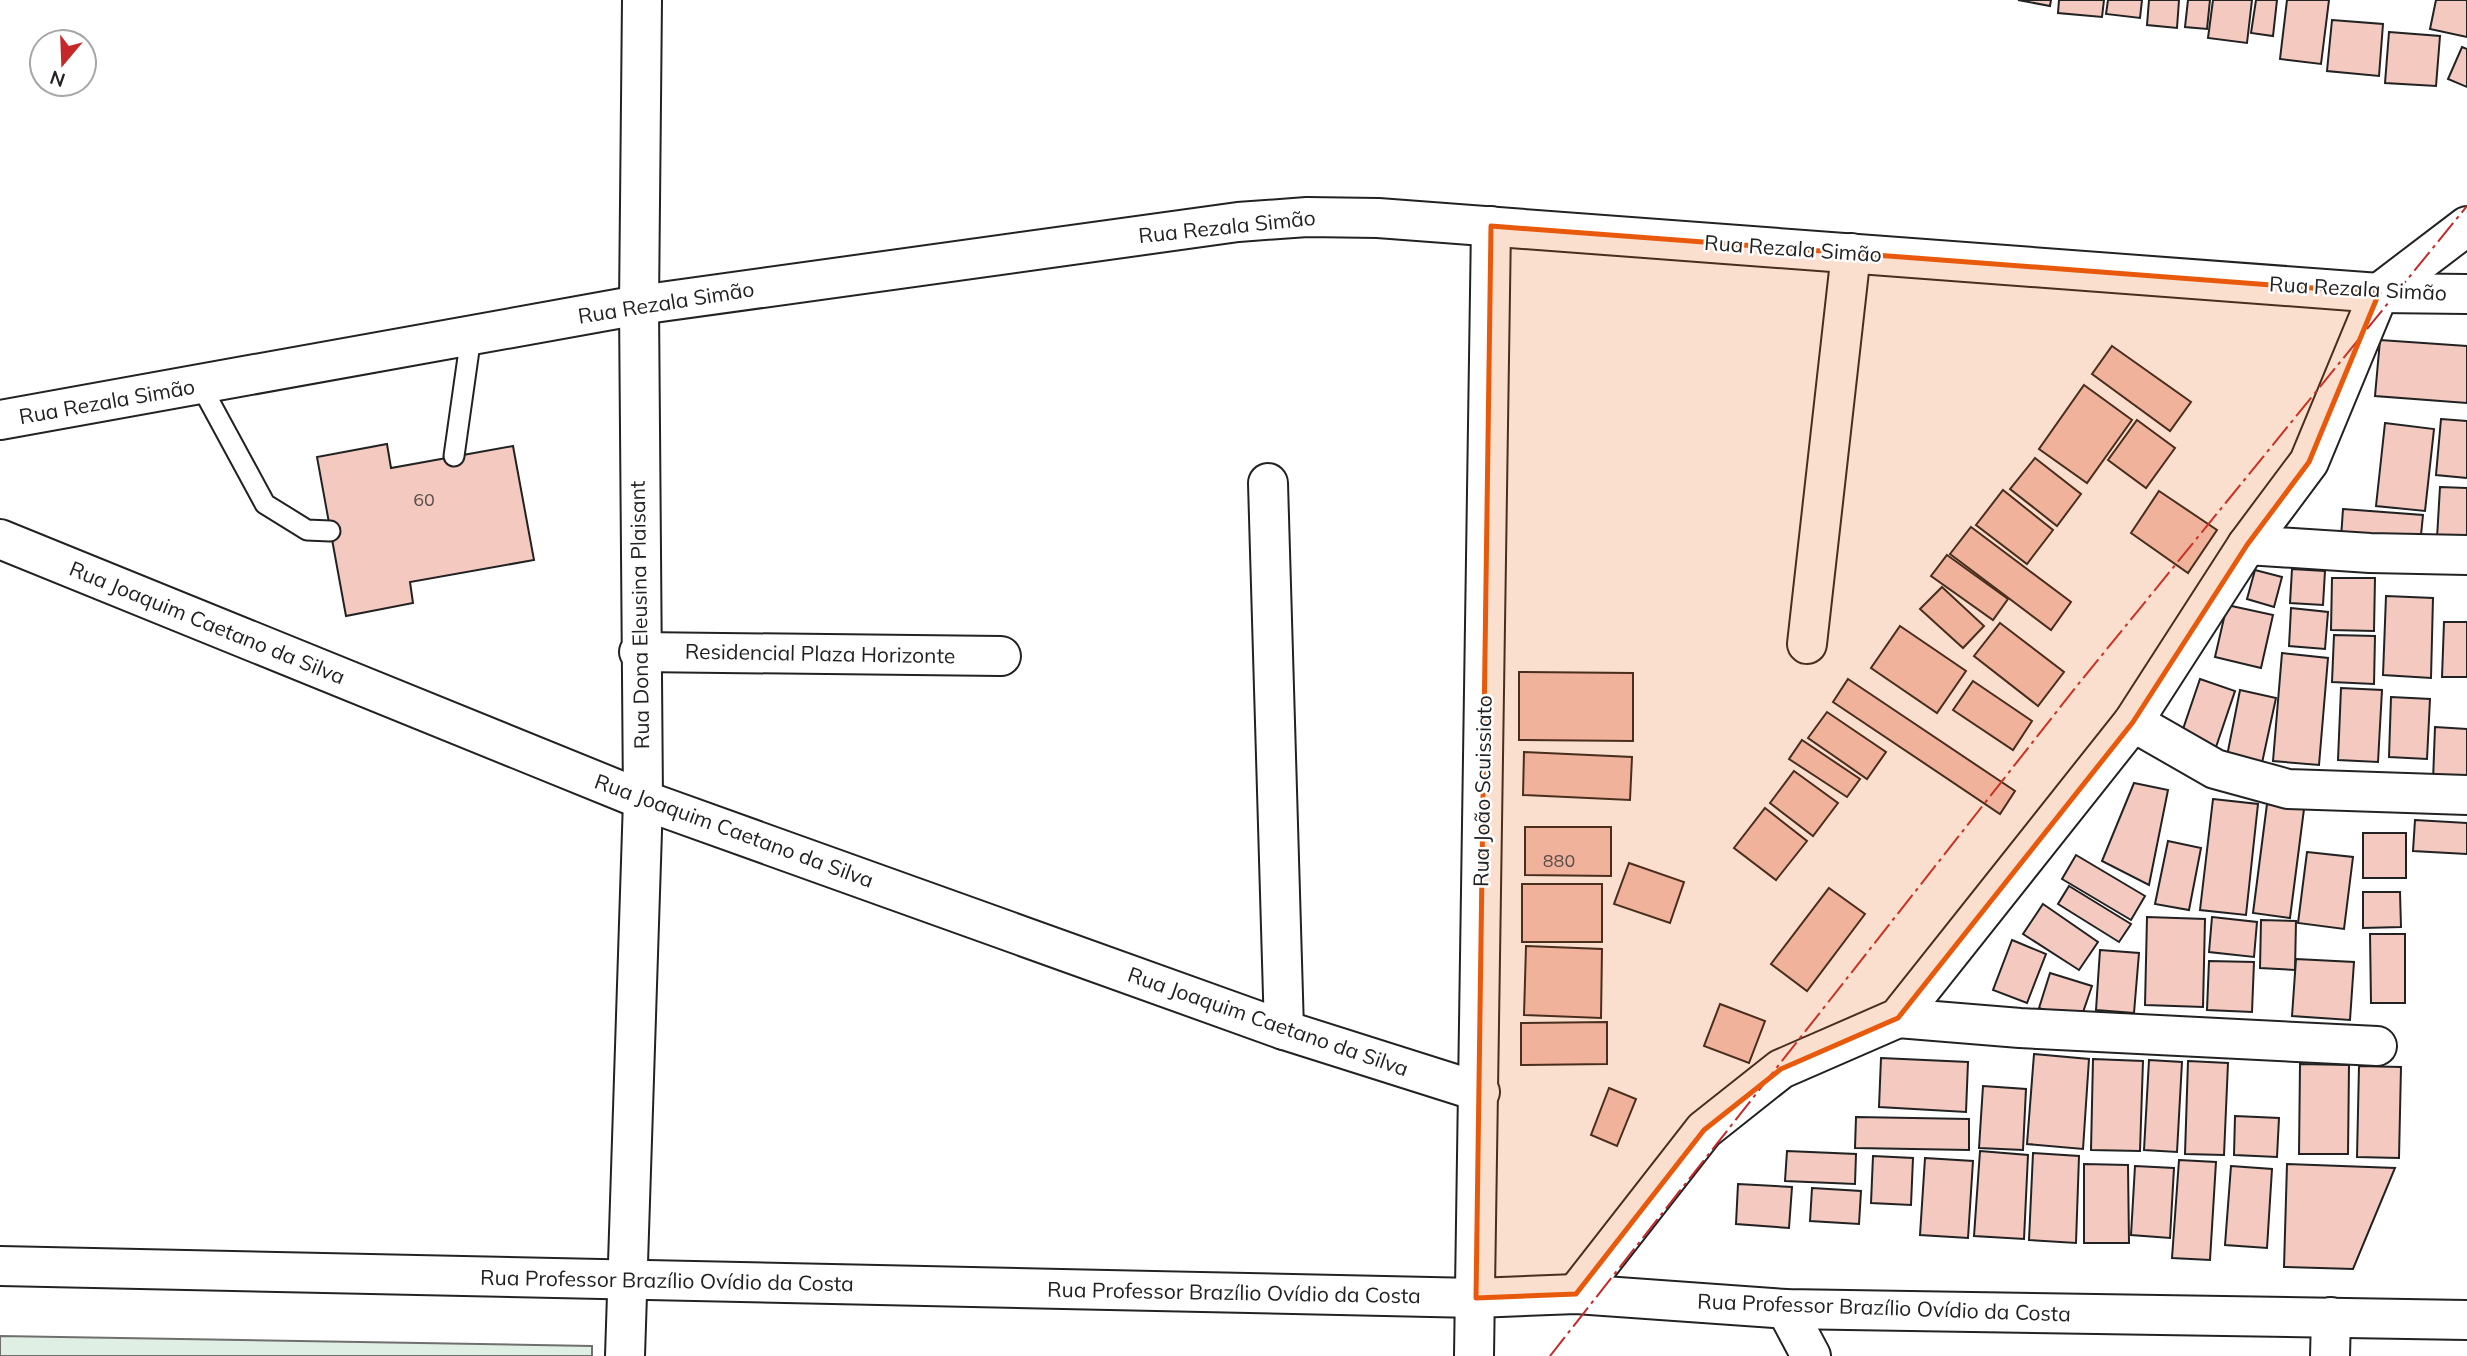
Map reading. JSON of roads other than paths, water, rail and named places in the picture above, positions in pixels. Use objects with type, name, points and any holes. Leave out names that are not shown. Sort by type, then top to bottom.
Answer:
[{"type":"street","name":"Rua Dona Eleusina Plaisant","points":[[625,1356],[643,800],[639,652],[642,0]]},
{"type":"street","name":"Rua Rezala Simão","points":[[0,420],[201,386],[639,305],[1238,222],[1307,217],[1378,218],[1491,226],[2379,293],[2467,294]]},
{"type":"street","name":"Rua João Scuissiato","points":[[1474,1356],[1491,226]]},
{"type":"street","points":[[1898,1018],[2133,722],[2247,545],[2309,462],[2379,293],[2467,226]]},
{"type":"street","points":[[1807,644],[1851,253]]},
{"type":"street","points":[[1268,483],[1283,1030]]},
{"type":"street","name":"Rua Joaquim Caetano da Silva","points":[[0,538],[643,800],[1283,1030],[1480,1092]]},
{"type":"street","points":[[2247,545],[2370,553],[2467,555]]},
{"type":"street","name":"Residencial Plaza Horizonte","points":[[639,652],[1001,656]]},
{"type":"street","points":[[2133,722],[2216,769],[2288,789],[2467,795]]},
{"type":"street","points":[[1576,1294],[1704,1130],[1780,1069],[1898,1018],[2020,1028],[2377,1046]]},
{"type":"street","name":"Rua Professor Brazílio Ovídio da Costa","points":[[0,1266],[1476,1298],[1576,1294],[1786,1309],[2467,1320]]},
{"type":"street","points":[[1786,1309],[1811,1356]]},
{"type":"street","points":[[2330,1356],[2331,1317]]},
{"type":"lane","points":[[454,456],[471,336]]},
{"type":"lane","points":[[201,386],[265,504],[307,530],[330,531]]}]
